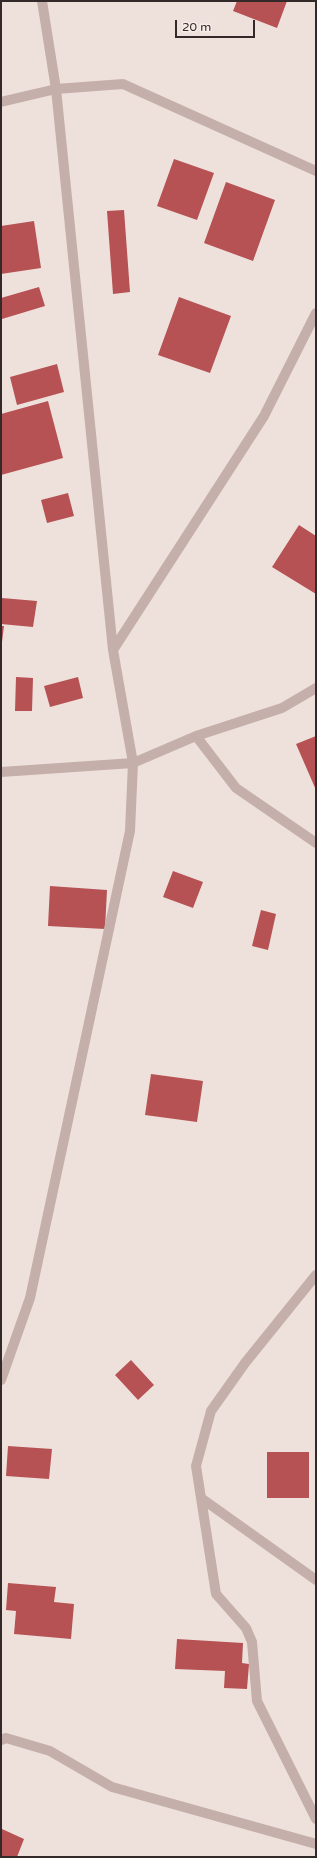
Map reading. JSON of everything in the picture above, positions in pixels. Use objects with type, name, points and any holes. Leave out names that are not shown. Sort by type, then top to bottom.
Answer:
[{"type":"street","points":[[1,1380],[30,1298],[129,839],[133,763],[112,650],[56,89],[42,1]]},
{"type":"street","points":[[1,102],[56,89],[123,84],[316,172]]},
{"type":"street","points":[[112,650],[264,416],[316,313]]},
{"type":"street","points":[[1,772],[133,763],[196,736],[282,708],[316,688]]},
{"type":"street","points":[[196,736],[236,788],[316,843]]},
{"type":"street","points":[[316,1275],[245,1363],[212,1411],[196,1466],[216,1594],[246,1628],[252,1642],[257,1701],[316,1820]]},
{"type":"street","points":[[201,1498],[316,1580]]},
{"type":"street","points":[[1,1740],[6,1738],[50,1751],[112,1786],[316,1844]]},
{"type":"building","points":[[237,1],[287,1],[277,28],[233,11]]},
{"type":"building","points":[[174,159],[214,173],[197,220],[157,206]]},
{"type":"building","points":[[226,182],[275,200],[253,261],[204,243]]},
{"type":"building","points":[[124,210],[130,292],[113,294],[107,211]]},
{"type":"building","points":[[34,221],[41,268],[1,274],[1,226]]},
{"type":"building","points":[[39,287],[45,306],[2,319],[1,298]]},
{"type":"building","points":[[179,297],[231,316],[210,373],[158,355]]},
{"type":"building","points":[[57,364],[64,392],[17,405],[10,377]]},
{"type":"building","points":[[48,401],[63,458],[1,475],[1,414]]},
{"type":"building","points":[[68,493],[74,516],[47,523],[41,500]]},
{"type":"building","points":[[299,525],[316,536],[316,594],[272,567]]},
{"type":"building","points":[[2,598],[37,601],[33,627],[1,624]]},
{"type":"building","points":[[1,626],[4,626],[2,642],[1,642]]},
{"type":"building","points":[[16,677],[33,678],[32,711],[15,711]]},
{"type":"building","points":[[78,677],[83,698],[50,707],[44,686]]},
{"type":"building","points":[[316,736],[316,790],[296,744]]},
{"type":"building","points":[[173,871],[203,882],[193,908],[163,897]]},
{"type":"building","points":[[50,886],[107,890],[105,929],[48,926]]},
{"type":"building","points":[[261,910],[276,914],[268,950],[252,946]]},
{"type":"building","points":[[151,1074],[203,1081],[197,1122],[145,1115]]},
{"type":"building","points":[[131,1360],[154,1385],[138,1400],[115,1375]]},
{"type":"building","points":[[8,1446],[52,1449],[49,1479],[6,1476]]},
{"type":"building","points":[[267,1452],[309,1452],[309,1498],[267,1498]]},
{"type":"building","points":[[8,1583],[56,1587],[54,1602],[74,1604],[71,1639],[14,1634],[16,1611],[6,1610]]},
{"type":"building","points":[[177,1639],[243,1643],[242,1663],[249,1664],[247,1689],[224,1688],[225,1671],[175,1669]]},
{"type":"building","points":[[2,1829],[24,1839],[17,1857],[1,1857]]}]
